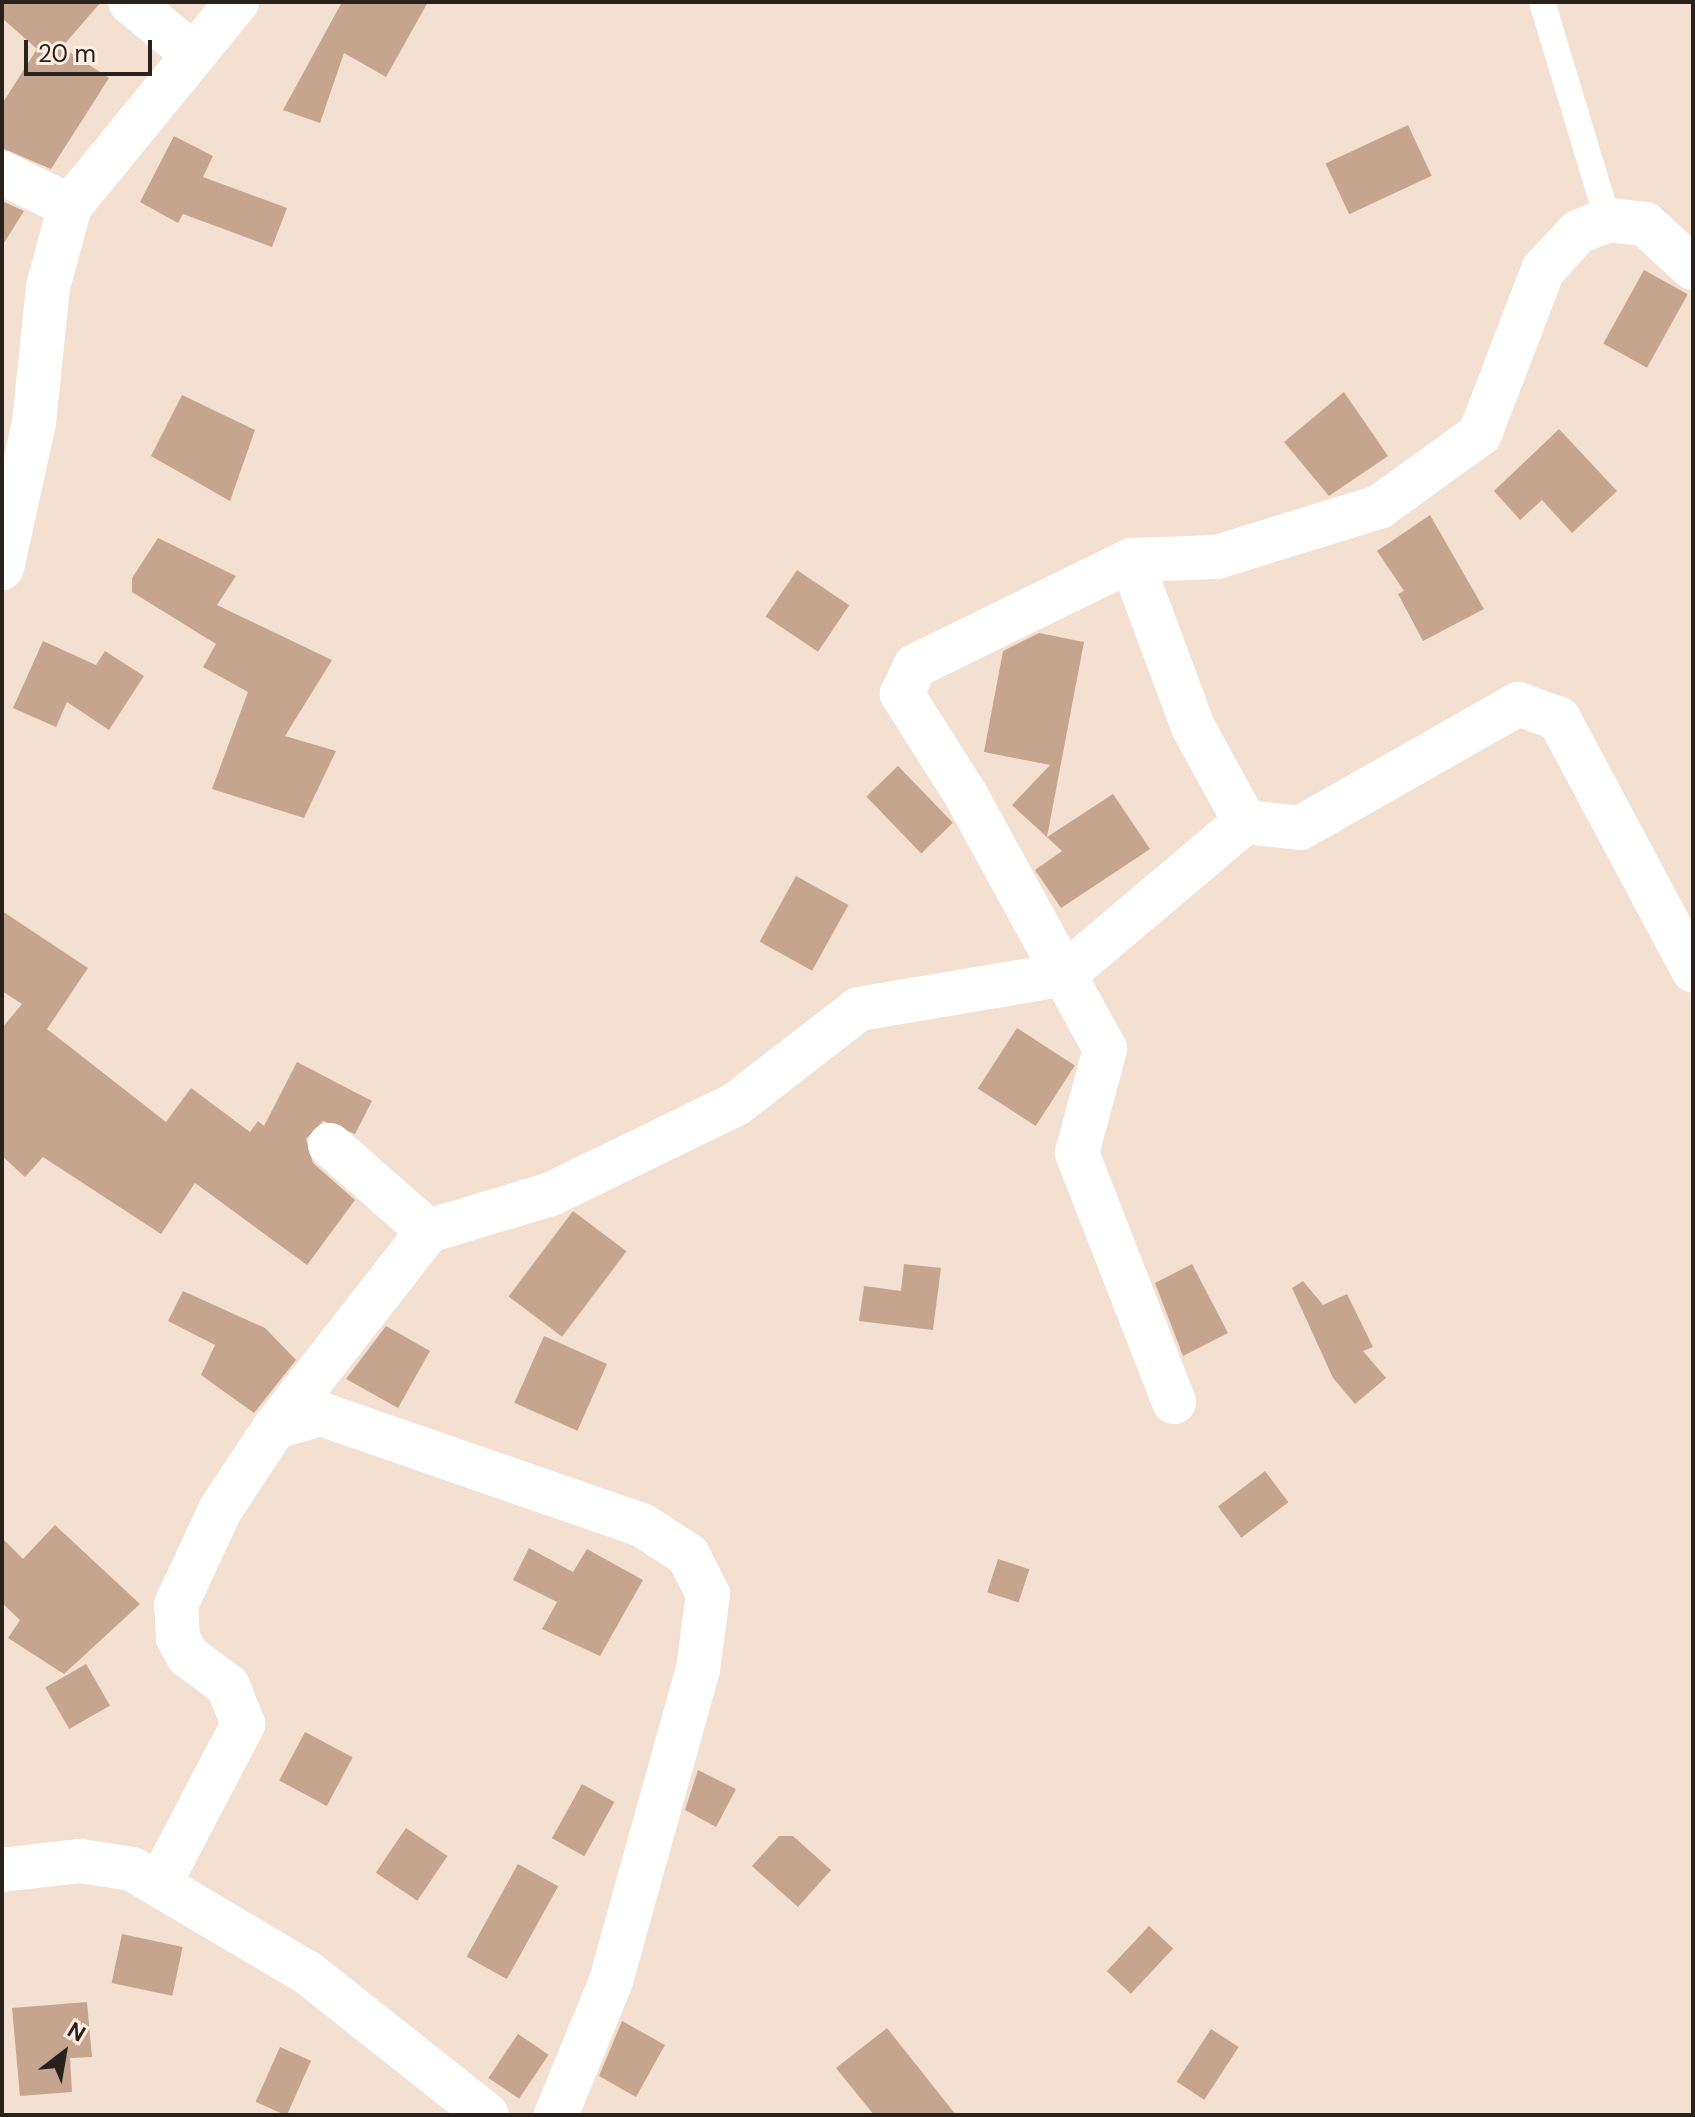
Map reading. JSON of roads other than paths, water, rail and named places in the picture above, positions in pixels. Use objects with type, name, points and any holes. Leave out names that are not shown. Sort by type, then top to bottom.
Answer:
[{"type":"street","points":[[130,2],[193,54]]},
{"type":"street","points":[[2,568],[34,423],[48,287],[70,206],[237,2]]},
{"type":"street","points":[[2,173],[70,206]]},
{"type":"street","points":[[1174,1402],[1077,1153],[1105,1049],[1065,974],[902,694],[915,666],[1131,560],[1217,557],[1379,507],[1480,434],[1543,270],[1578,232],[1608,220],[1645,224],[1693,268]]},
{"type":"street","points":[[1131,560],[1193,727],[1245,822]]},
{"type":"street","points":[[159,1885],[243,1724],[228,1686],[188,1656],[178,1638],[176,1605],[220,1510],[275,1427],[428,1231],[551,1194],[736,1104],[859,1009],[1065,974],[1245,822],[1300,828],[1518,704],[1559,719],[1693,970]]},
{"type":"street","points":[[330,1145],[428,1231]]},
{"type":"street","points":[[275,1427],[321,1414],[642,1525],[688,1555],[708,1594],[698,1669],[611,1981],[556,2115]]},
{"type":"street","points":[[2,1870],[80,1861],[132,1869],[308,1973],[487,2115]]},
{"type":"lane","points":[[1542,2],[1608,220]]}]
